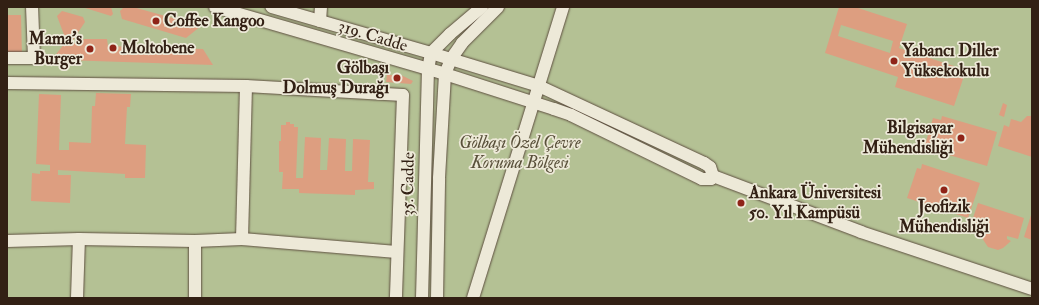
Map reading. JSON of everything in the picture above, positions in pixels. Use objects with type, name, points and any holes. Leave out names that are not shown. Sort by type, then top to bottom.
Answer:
[{"type":"street","points":[[7,58],[34,58],[32,7]]},
{"type":"street","name":"319. Cadde","points":[[215,7],[445,74],[571,115],[702,179],[711,179],[713,176],[710,167],[704,163],[539,86],[431,53],[320,22],[303,12],[272,7]]},
{"type":"street","points":[[320,22],[321,7]]},
{"type":"street","points":[[431,53],[450,34],[482,7]]},
{"type":"street","name":"35. Cadde","points":[[437,298],[439,178],[445,74],[451,59],[462,43],[498,7]]},
{"type":"street","points":[[473,298],[563,7]]},
{"type":"street","name":"35. Cadde","points":[[422,298],[428,70],[431,53]]},
{"type":"street","points":[[7,84],[246,86],[403,95],[396,252],[396,298]]},
{"type":"street","points":[[242,239],[246,86]]},
{"type":"street","points":[[713,176],[861,232],[1032,289]]},
{"type":"street","points":[[7,241],[79,239],[195,241],[242,239],[396,252]]},
{"type":"street","points":[[77,298],[79,239]]},
{"type":"street","points":[[195,241],[195,298]]},
{"type":"green space","name":"Gölbaşı Özel Çevre Koruma Bölgesi","points":[[7,7],[1032,7],[1032,298],[7,298]]},
{"type":"building","points":[[82,7],[111,7],[113,14],[111,16]]},
{"type":"building","points":[[124,7],[133,7],[201,26],[186,38],[122,19],[120,11]]},
{"type":"building","name":"Yabancı Diller Yüksekokulu","points":[[839,7],[855,7],[907,24],[899,48],[966,70],[954,106],[895,87],[898,77],[825,53]],"holes":[[[841,25],[893,41],[890,53],[838,36]]]},
{"type":"building","points":[[62,11],[83,17],[85,22],[73,40],[66,40],[57,16]]},
{"type":"building","points":[[7,15],[21,15],[22,57],[7,57]]},
{"type":"building","points":[[84,39],[107,39],[108,46],[203,49],[213,65],[64,60],[66,59],[53,58],[65,43],[81,43]]},
{"type":"building","name":"Gölbaşı Dolmuş Durağı","points":[[387,75],[401,75],[413,81],[411,84],[386,82]]},
{"type":"building","points":[[96,93],[131,94],[130,107],[127,107],[125,144],[146,145],[145,178],[125,178],[125,174],[58,170],[58,175],[71,175],[70,203],[31,201],[32,173],[40,174],[40,171],[50,171],[50,165],[36,164],[39,94],[61,95],[59,150],[69,150],[69,142],[91,143],[92,106],[95,106]]},
{"type":"building","points":[[1003,103],[1007,105],[1004,117],[999,115]]},
{"type":"building","name":"Bilgisayar Mühendisliği","points":[[942,116],[997,132],[987,166],[928,149],[929,146],[925,145],[933,118],[941,120]]},
{"type":"building","points":[[1027,116],[1032,116],[1032,157],[998,146],[1004,125],[1009,127],[1011,119],[1021,122]]},
{"type":"building","points":[[286,122],[294,124],[294,127],[298,127],[296,178],[303,178],[305,137],[321,138],[320,170],[327,170],[329,138],[346,139],[345,171],[352,171],[353,139],[370,140],[368,182],[374,182],[374,189],[355,190],[355,195],[299,193],[299,189],[282,189],[283,172],[279,172],[279,141],[281,141],[281,125],[286,125]]},
{"type":"building","name":"Jeofizik Mühendisliği","points":[[922,164],[980,183],[968,218],[907,198],[917,168],[921,169]]},
{"type":"building","points":[[978,203],[1024,218],[1018,239],[1007,236],[1007,239],[1011,241],[1003,248],[998,250],[988,247],[982,238],[981,232],[986,232],[987,229],[971,224]]},
{"type":"building","points":[[1032,212],[1032,240],[1024,237]]},
{"type":"place","name":"Coffee Kangoo","points":[[156,21]]},
{"type":"place","name":"Moltobene","points":[[113,48]]},
{"type":"place","name":"Mama's Burger","points":[[90,49]]},
{"type":"place","name":"Yabancı Diller Yüksekokulu","points":[[894,61]]},
{"type":"place","name":"Gölbaşı Dolmuş Durağı","points":[[397,78]]},
{"type":"place","name":"Bilgisayar Mühendisliği","points":[[961,138]]},
{"type":"place","name":"Jeofizik Mühendisliği","points":[[944,190]]},
{"type":"place","name":"Ankara Üniversitesi 50. Yıl Kampüsü","points":[[741,203]]}]
